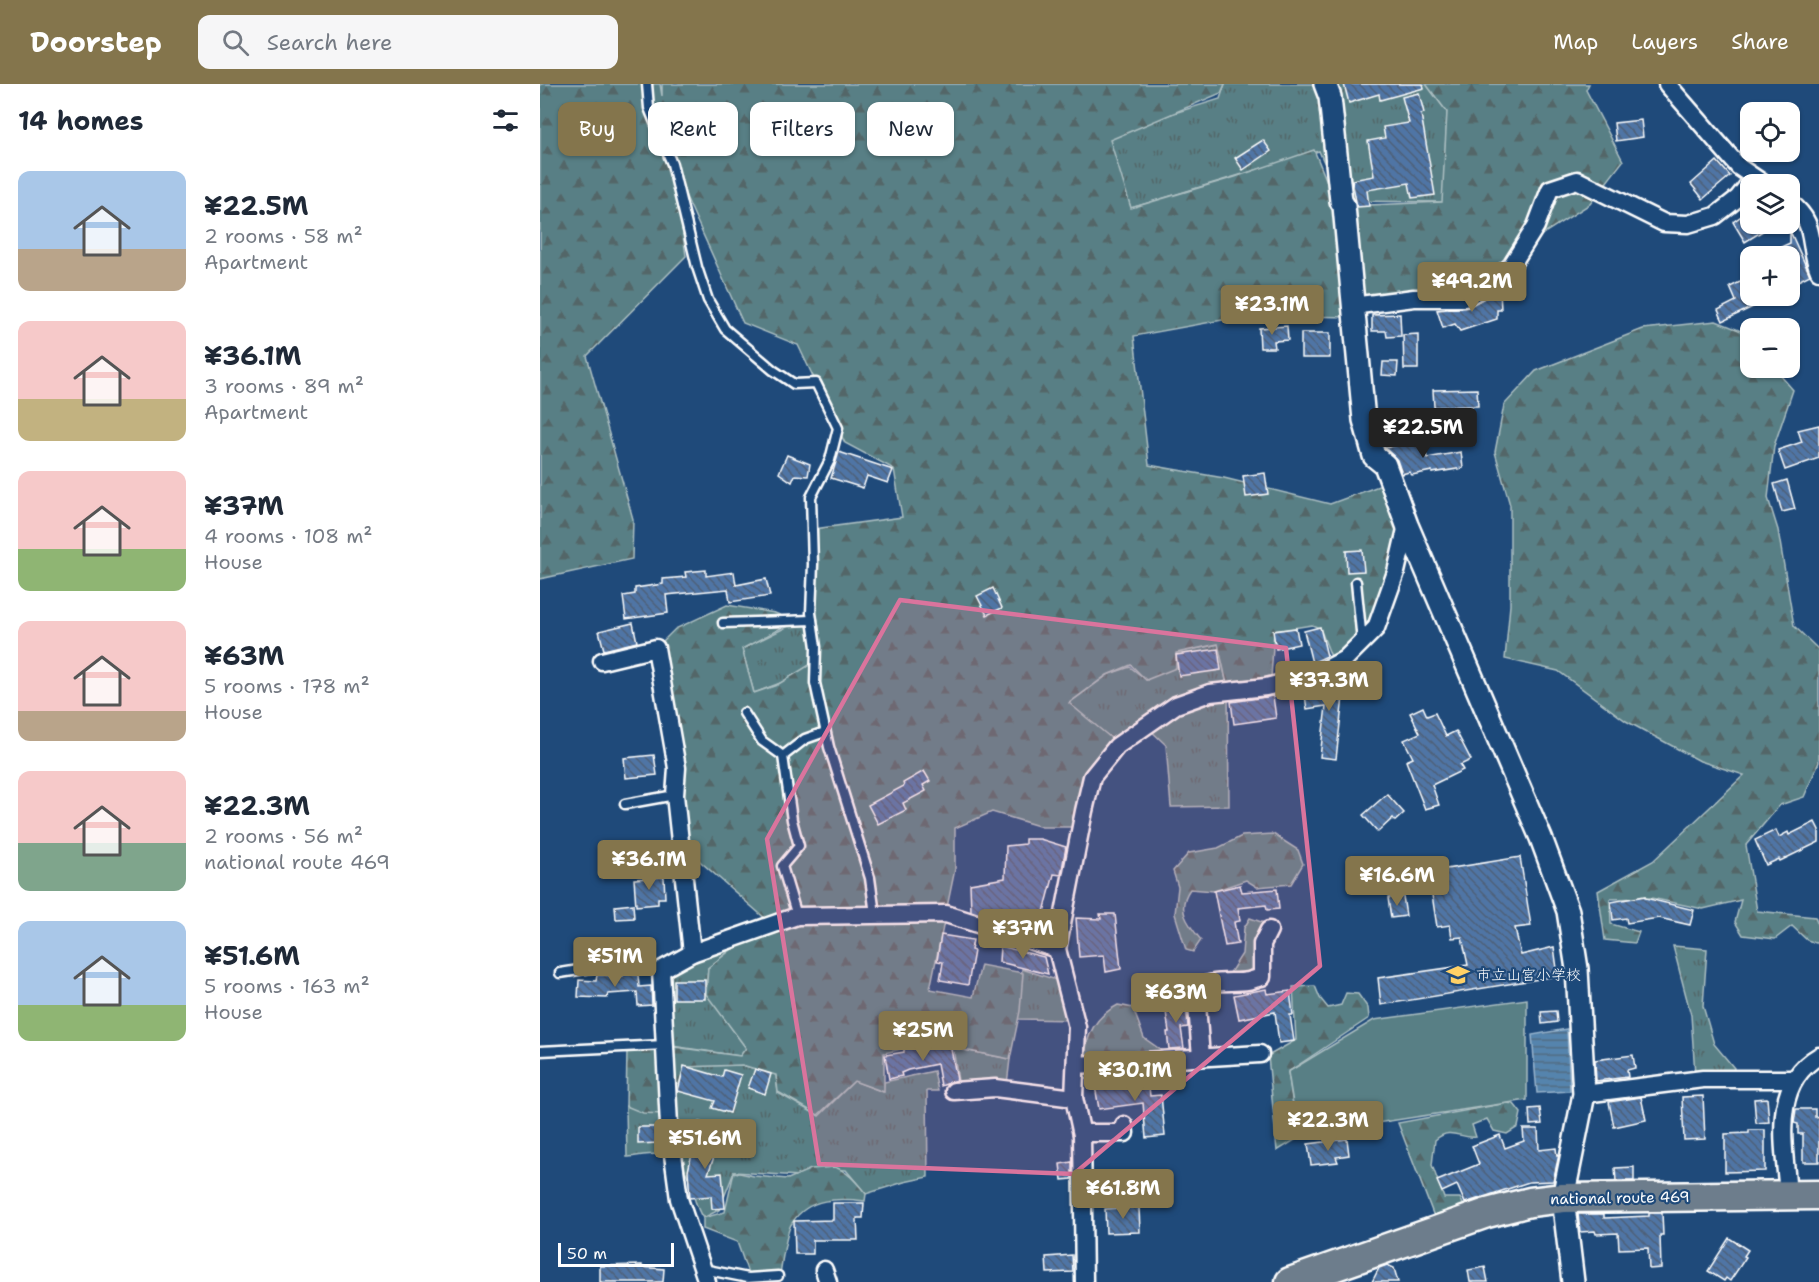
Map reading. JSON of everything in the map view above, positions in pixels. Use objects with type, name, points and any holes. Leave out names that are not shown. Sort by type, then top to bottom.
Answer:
[{"type":"highway","name":"national route 469","points":[[1290,1282],[1487,1214],[1530,1202],[1563,1198],[1819,1195]]},
{"type":"street","points":[[1325,84],[1330,97],[1341,201],[1344,206],[1364,420],[1374,456],[1385,465],[1407,525],[1536,827],[1568,911],[1577,969],[1584,1094],[1563,1198],[1573,1282]]},
{"type":"street","points":[[1667,84],[1739,167],[1749,174]]},
{"type":"street","points":[[1352,306],[1414,298],[1464,297],[1490,284],[1511,266],[1536,226],[1550,189],[1577,180],[1664,223],[1688,224],[1715,216],[1740,196]]},
{"type":"street","points":[[1800,211],[1812,231],[1813,256],[1819,271]]},
{"type":"street","points":[[1084,1282],[1082,1133],[1074,1098],[1077,1028],[1057,949],[1092,777],[1117,747],[1176,705],[1210,693],[1266,687],[1315,675],[1345,659],[1376,628],[1396,572],[1407,525]]},
{"type":"street","points":[[602,661],[656,648],[677,768],[675,795],[692,953]]},
{"type":"street","points":[[704,1275],[679,1199],[669,1125],[662,970],[692,953],[797,916],[946,914],[1057,949]]},
{"type":"street","points":[[1201,1057],[1196,992],[1199,988],[1215,983],[1248,981],[1262,977],[1262,944],[1269,930]]},
{"type":"street","points":[[1077,1065],[1260,1054]]},
{"type":"street","points":[[1788,1195],[1783,1118],[1786,1097],[1793,1079],[1819,1056]]},
{"type":"street","points":[[1584,1094],[1703,1079],[1793,1079]]},
{"type":"street","points":[[954,1091],[995,1088],[1074,1098]]},
{"type":"street","points":[[1082,1133],[1125,1133],[1124,1125]]},
{"type":"lane","points":[[647,84],[649,108],[672,164],[697,267],[708,300],[725,329],[773,370],[794,384],[816,383],[838,428],[831,460],[811,496],[815,683],[825,732],[870,878],[875,914]]},
{"type":"lane","points":[[1356,582],[1363,641]]},
{"type":"lane","points":[[723,623],[812,620]]},
{"type":"lane","points":[[744,713],[762,741],[783,756],[792,820],[799,846],[782,866],[797,916]]},
{"type":"lane","points":[[783,756],[805,739],[825,732]]},
{"type":"lane","points":[[626,804],[675,795]]},
{"type":"lane","points":[[560,973],[604,966],[631,966],[662,970]]},
{"type":"lane","points":[[540,1051],[665,1045]]},
{"type":"lane","points":[[704,1275],[748,1278],[777,1276]]},
{"type":"highlighted area","points":[[900,600],[1286,648],[1320,966],[1074,1174],[819,1164],[767,839]]},
{"type":"green space","points":[[540,84],[660,84],[662,96],[662,84],[1225,84],[1221,93],[1110,140],[1131,208],[1235,177],[1314,150],[1339,211],[1348,317],[1250,315],[1134,336],[1149,465],[1224,478],[1330,504],[1387,483],[1407,525],[1376,628],[1333,662],[1320,628],[1312,625],[1274,631],[1271,678],[1227,684],[1218,644],[1176,653],[1176,668],[1146,680],[1131,665],[1107,675],[1069,703],[1117,743],[1092,777],[1079,827],[1042,827],[992,812],[955,828],[955,869],[930,989],[973,997],[981,965],[1023,973],[1020,1011],[1010,1059],[928,1043],[884,1053],[884,1092],[854,1081],[818,1115],[778,1092],[776,1075],[742,1065],[684,1067],[677,1091],[663,1114],[643,1113],[626,1106],[627,1051],[667,1046],[740,1056],[746,1048],[706,994],[708,968],[768,921],[686,849],[679,833],[686,811],[656,648],[675,629],[727,605],[775,613],[794,621],[742,649],[754,693],[777,685],[816,661],[813,564],[807,530],[902,517],[894,469],[845,443],[798,345],[743,323],[674,170],[686,256],[587,356],[633,519],[632,559],[540,579]]},
{"type":"green space","points":[[1225,84],[1426,84],[1447,112],[1443,202],[1341,201],[1319,151],[1131,208],[1103,135],[1220,99]]},
{"type":"green space","points":[[1426,84],[1589,84],[1586,90],[1623,161],[1590,204],[1519,249],[1478,286],[1421,298],[1351,296],[1344,206],[1442,202],[1447,112]]},
{"type":"green space","points":[[1716,321],[1740,330],[1740,378],[1783,378],[1793,390],[1774,446],[1768,498],[1778,530],[1794,626],[1819,650],[1819,762],[1804,797],[1780,805],[1746,845],[1757,911],[1815,917],[1819,928],[1819,944],[1807,940],[1792,926],[1775,939],[1743,935],[1735,922],[1741,900],[1703,909],[1651,898],[1610,899],[1611,924],[1639,932],[1635,943],[1605,940],[1598,891],[1653,861],[1744,775],[1700,761],[1626,721],[1558,671],[1505,659],[1510,605],[1510,505],[1495,452],[1504,405],[1536,371],[1643,329]]},
{"type":"green space","points":[[811,615],[815,664],[783,682],[754,693],[742,649]]},
{"type":"green space","points":[[1219,644],[1228,691],[1229,806],[1171,807],[1166,745],[1146,726],[1117,743],[1068,704],[1109,674],[1130,667],[1147,680],[1176,653]]},
{"type":"green space","points":[[1273,834],[1298,850],[1303,864],[1291,884],[1257,887],[1246,880],[1214,891],[1190,889],[1184,903],[1185,916],[1201,940],[1193,952],[1186,950],[1175,914],[1178,887],[1173,871],[1189,853],[1218,848],[1242,836]]},
{"type":"green space","points":[[1250,918],[1267,924],[1257,974],[1226,979],[1242,954],[1244,928]]},
{"type":"green space","points":[[728,940],[729,951],[708,968],[706,993],[746,1048],[740,1056],[665,1045],[661,970]]},
{"type":"green space","points":[[1673,946],[1707,949],[1703,1006],[1714,1044],[1734,1068],[1733,1074],[1695,1074],[1691,1015]]},
{"type":"green space","points":[[1022,969],[1063,982],[1076,1020],[1018,1019]]},
{"type":"green space","points":[[1315,986],[1320,998],[1328,1008],[1341,1005],[1346,993],[1358,994],[1368,1008],[1369,1018],[1288,1072],[1298,1138],[1277,1151],[1268,1056],[1296,1040],[1293,987]]},
{"type":"green space","points":[[1527,999],[1527,1100],[1298,1135],[1288,1072],[1374,1020]]},
{"type":"green space","points":[[1118,1005],[1133,1008],[1144,1038],[1168,1055],[1173,1076],[1172,1086],[1152,1085],[1146,1076],[1092,1082],[1084,1077],[1085,1054],[1094,1026],[1108,1011]]},
{"type":"green space","points":[[953,1048],[1010,1059],[1007,1084],[959,1087]]},
{"type":"green space","points":[[742,1065],[776,1075],[778,1093],[819,1116],[854,1081],[883,1092],[884,1082],[934,1071],[938,1091],[927,1091],[928,1177],[866,1194],[846,1170],[813,1169],[800,1176],[734,1172],[719,1210],[703,1218],[695,1202],[686,1173],[677,1158],[660,1154],[627,1157],[626,1106],[663,1113],[677,1091],[684,1066]]},
{"type":"green space","points":[[1507,1103],[1514,1104],[1521,1113],[1518,1127],[1507,1134],[1494,1131],[1487,1119],[1472,1125],[1476,1137],[1451,1133],[1435,1140],[1432,1165],[1444,1198],[1460,1198],[1466,1210],[1435,1219],[1398,1123]]},
{"type":"green space","points":[[834,1167],[844,1171],[856,1182],[866,1194],[865,1201],[825,1201],[806,1208],[799,1214],[788,1233],[780,1274],[748,1273],[737,1242],[703,1229],[703,1218],[725,1212],[734,1172],[788,1179],[811,1169]]},
{"type":"water","points":[[1567,1029],[1570,1091],[1537,1093],[1532,1035]]},
{"type":"building","points":[[1344,84],[1423,84],[1424,88],[1380,100],[1379,94],[1349,103]]},
{"type":"building","points":[[1419,93],[1424,113],[1421,114],[1435,195],[1412,198],[1409,183],[1367,190],[1369,206],[1357,207],[1352,180],[1374,176],[1368,141],[1385,138],[1383,127],[1409,123],[1402,97]]},
{"type":"building","points":[[1641,120],[1643,137],[1616,141],[1614,123]]},
{"type":"building","points":[[1263,140],[1271,151],[1243,170],[1235,158]]},
{"type":"building","points":[[1717,161],[1730,176],[1703,199],[1691,184]]},
{"type":"building","points":[[1740,217],[1740,234],[1733,222]]},
{"type":"building","points":[[1740,234],[1758,234],[1745,242]]},
{"type":"building","points":[[1791,234],[1797,246],[1783,246],[1790,243]]},
{"type":"building","points":[[1800,253],[1810,275],[1800,280]]},
{"type":"building","points":[[1740,282],[1740,306],[1755,306],[1723,321],[1718,310],[1736,301],[1730,287]]},
{"type":"building","points":[[1500,289],[1501,310],[1497,310],[1497,319],[1460,331],[1455,324],[1443,328],[1437,310],[1468,307]]},
{"type":"building","points":[[1400,314],[1401,336],[1387,337],[1386,331],[1372,331],[1372,315]]},
{"type":"building","points":[[1287,326],[1288,340],[1274,341],[1275,348],[1260,348],[1259,328]]},
{"type":"building","points":[[1301,333],[1330,333],[1330,358],[1301,358]]},
{"type":"building","points":[[1418,334],[1418,369],[1404,369],[1403,335]]},
{"type":"building","points":[[1383,362],[1398,362],[1397,376],[1382,375]]},
{"type":"building","points":[[1477,389],[1478,406],[1434,407],[1433,390]]},
{"type":"building","points":[[1819,425],[1819,458],[1785,470],[1778,450],[1802,442],[1798,430]]},
{"type":"building","points":[[1423,439],[1427,458],[1461,452],[1463,468],[1412,475],[1409,472],[1402,474],[1397,460],[1385,448]]},
{"type":"building","points":[[839,452],[893,470],[888,483],[867,476],[863,488],[831,478]]},
{"type":"building","points":[[787,455],[810,464],[808,476],[795,475],[792,482],[779,473]]},
{"type":"building","points":[[1265,473],[1268,494],[1246,497],[1243,476]]},
{"type":"building","points":[[1787,480],[1795,509],[1782,512],[1774,484]]},
{"type":"building","points":[[1362,550],[1364,571],[1347,572],[1346,551]]},
{"type":"building","points":[[706,570],[706,576],[734,572],[736,585],[766,579],[770,596],[730,602],[728,589],[666,595],[668,613],[626,619],[623,596],[635,594],[635,588],[663,584],[663,579],[686,577],[685,572]]},
{"type":"building","points":[[993,588],[1002,608],[987,615],[977,596]]},
{"type":"building","points":[[633,623],[637,642],[604,650],[599,631]]},
{"type":"building","points":[[1320,627],[1327,656],[1312,663],[1304,631]]},
{"type":"building","points":[[1296,628],[1299,644],[1276,649],[1273,631]]},
{"type":"building","points":[[1218,649],[1221,670],[1179,676],[1176,655]]},
{"type":"building","points":[[1330,682],[1353,683],[1351,698],[1343,697],[1336,759],[1320,757],[1326,706],[1307,709],[1304,689]]},
{"type":"building","points":[[1273,696],[1276,718],[1234,724],[1231,702]]},
{"type":"building","points":[[1423,707],[1427,716],[1435,713],[1446,736],[1456,731],[1471,760],[1460,765],[1463,770],[1432,785],[1439,805],[1425,809],[1406,761],[1413,758],[1404,740],[1420,733],[1410,713]]},
{"type":"building","points":[[654,755],[657,775],[626,778],[624,758]]},
{"type":"building","points":[[924,771],[930,781],[923,785],[926,791],[903,803],[906,810],[878,824],[868,805],[904,786],[903,783]]},
{"type":"building","points":[[1387,794],[1404,813],[1395,821],[1393,818],[1378,832],[1363,815]]},
{"type":"building","points":[[1815,822],[1819,830],[1819,842],[1780,861],[1779,859],[1766,865],[1755,840],[1776,830],[1779,837],[1788,832],[1789,835]]},
{"type":"building","points":[[1025,839],[1040,839],[1066,847],[1061,875],[1054,874],[1044,912],[1053,914],[1050,929],[1027,923],[1028,919],[989,917],[971,911],[970,884],[1005,878],[1006,846],[1025,844]]},
{"type":"building","points":[[1520,857],[1531,926],[1515,928],[1521,955],[1554,947],[1558,976],[1381,1005],[1378,978],[1468,965],[1462,937],[1452,938],[1450,925],[1437,927],[1430,882],[1441,881],[1440,870]]},
{"type":"building","points":[[664,877],[665,898],[658,898],[658,904],[636,906],[634,879]]},
{"type":"building","points":[[1240,885],[1242,892],[1277,889],[1279,909],[1267,910],[1266,905],[1238,908],[1240,921],[1234,922],[1238,944],[1225,946],[1214,891]]},
{"type":"building","points":[[1403,896],[1406,916],[1391,918],[1388,898]]},
{"type":"building","points":[[1645,896],[1645,898],[1694,910],[1690,925],[1659,918],[1627,923],[1626,918],[1613,920],[1611,902]]},
{"type":"building","points":[[633,904],[634,918],[616,919],[615,906]]},
{"type":"building","points":[[1100,914],[1115,914],[1121,969],[1106,972],[1104,955],[1079,957],[1076,918],[1101,919]]},
{"type":"building","points":[[941,935],[973,940],[971,950],[974,951],[968,985],[940,980],[943,962],[937,961]]},
{"type":"building","points":[[1000,946],[1044,957],[1048,974],[999,962]]},
{"type":"building","points":[[623,974],[638,975],[639,987],[651,986],[652,1005],[638,1006],[637,992],[608,994],[607,998],[578,997],[579,980],[596,981],[597,975],[623,976]]},
{"type":"building","points":[[674,980],[705,980],[705,999],[674,999]]},
{"type":"building","points":[[1266,989],[1267,994],[1290,991],[1293,1015],[1290,1015],[1294,1041],[1279,1043],[1275,1012],[1239,1019],[1234,995]]},
{"type":"building","points":[[1186,1002],[1188,1027],[1181,1028],[1184,1048],[1169,1049],[1165,1005]]},
{"type":"building","points":[[1556,1011],[1557,1022],[1542,1024],[1541,1012]]},
{"type":"building","points":[[950,1044],[957,1080],[941,1086],[937,1064],[908,1070],[901,1073],[902,1076],[889,1079],[885,1055],[904,1052],[904,1048],[918,1045],[920,1050]]},
{"type":"building","points":[[1633,1055],[1635,1068],[1627,1070],[1628,1077],[1596,1081],[1595,1060]]},
{"type":"building","points":[[684,1066],[722,1077],[724,1070],[741,1075],[730,1113],[712,1108],[715,1101],[678,1091]]},
{"type":"building","points":[[755,1069],[771,1074],[765,1094],[748,1088]]},
{"type":"building","points":[[1148,1078],[1150,1096],[1161,1095],[1165,1136],[1146,1138],[1143,1103],[1099,1109],[1095,1086]]},
{"type":"building","points":[[1703,1096],[1705,1139],[1684,1140],[1682,1097]]},
{"type":"building","points":[[1641,1097],[1646,1120],[1614,1127],[1609,1102]]},
{"type":"building","points":[[1767,1098],[1769,1122],[1756,1123],[1754,1099]]},
{"type":"building","points":[[1540,1108],[1542,1124],[1530,1125],[1529,1109]]},
{"type":"building","points":[[1796,1109],[1815,1109],[1815,1117],[1819,1116],[1819,1162],[1803,1162],[1803,1134],[1798,1134],[1798,1124],[1794,1123]]},
{"type":"building","points":[[699,1122],[713,1125],[708,1149],[716,1151],[708,1174],[722,1173],[725,1208],[712,1209],[711,1196],[690,1198],[688,1171]]},
{"type":"building","points":[[638,1127],[658,1127],[658,1143],[638,1144]]},
{"type":"building","points":[[1523,1129],[1538,1129],[1539,1150],[1556,1148],[1557,1156],[1559,1155],[1553,1181],[1529,1182],[1465,1203],[1457,1185],[1442,1192],[1437,1181],[1479,1164],[1472,1146],[1500,1135],[1505,1148],[1524,1141]]},
{"type":"building","points":[[1749,1130],[1765,1130],[1765,1171],[1725,1172],[1725,1134],[1749,1133]]},
{"type":"building","points":[[1347,1139],[1349,1155],[1336,1157],[1338,1162],[1311,1165],[1308,1144]]},
{"type":"building","points":[[1072,1162],[1072,1179],[1062,1180],[1060,1164]]},
{"type":"building","points":[[1634,1167],[1634,1181],[1616,1181],[1615,1168]]},
{"type":"building","points":[[833,1203],[864,1203],[863,1218],[857,1218],[858,1240],[813,1240],[813,1254],[795,1254],[794,1221],[833,1220]]},
{"type":"building","points":[[1139,1207],[1140,1232],[1106,1233],[1105,1209]]},
{"type":"building","points":[[1649,1213],[1662,1213],[1661,1268],[1649,1269],[1648,1248],[1619,1249],[1618,1233],[1580,1232],[1578,1214],[1604,1214],[1604,1218],[1649,1216]]},
{"type":"building","points":[[1729,1238],[1748,1250],[1730,1281],[1726,1278],[1724,1281],[1708,1271]]},
{"type":"building","points":[[1072,1255],[1073,1272],[1047,1273],[1046,1257]]},
{"type":"building","points":[[642,1265],[642,1267],[664,1269],[663,1282],[600,1282],[600,1266]]},
{"type":"building","points":[[1387,1265],[1394,1268],[1398,1282],[1372,1282],[1379,1268]]},
{"type":"building","points":[[1485,1267],[1488,1282],[1470,1282],[1468,1270]]},
{"type":"place","name":"市立山宮小学校","points":[[1458,975]]}]
